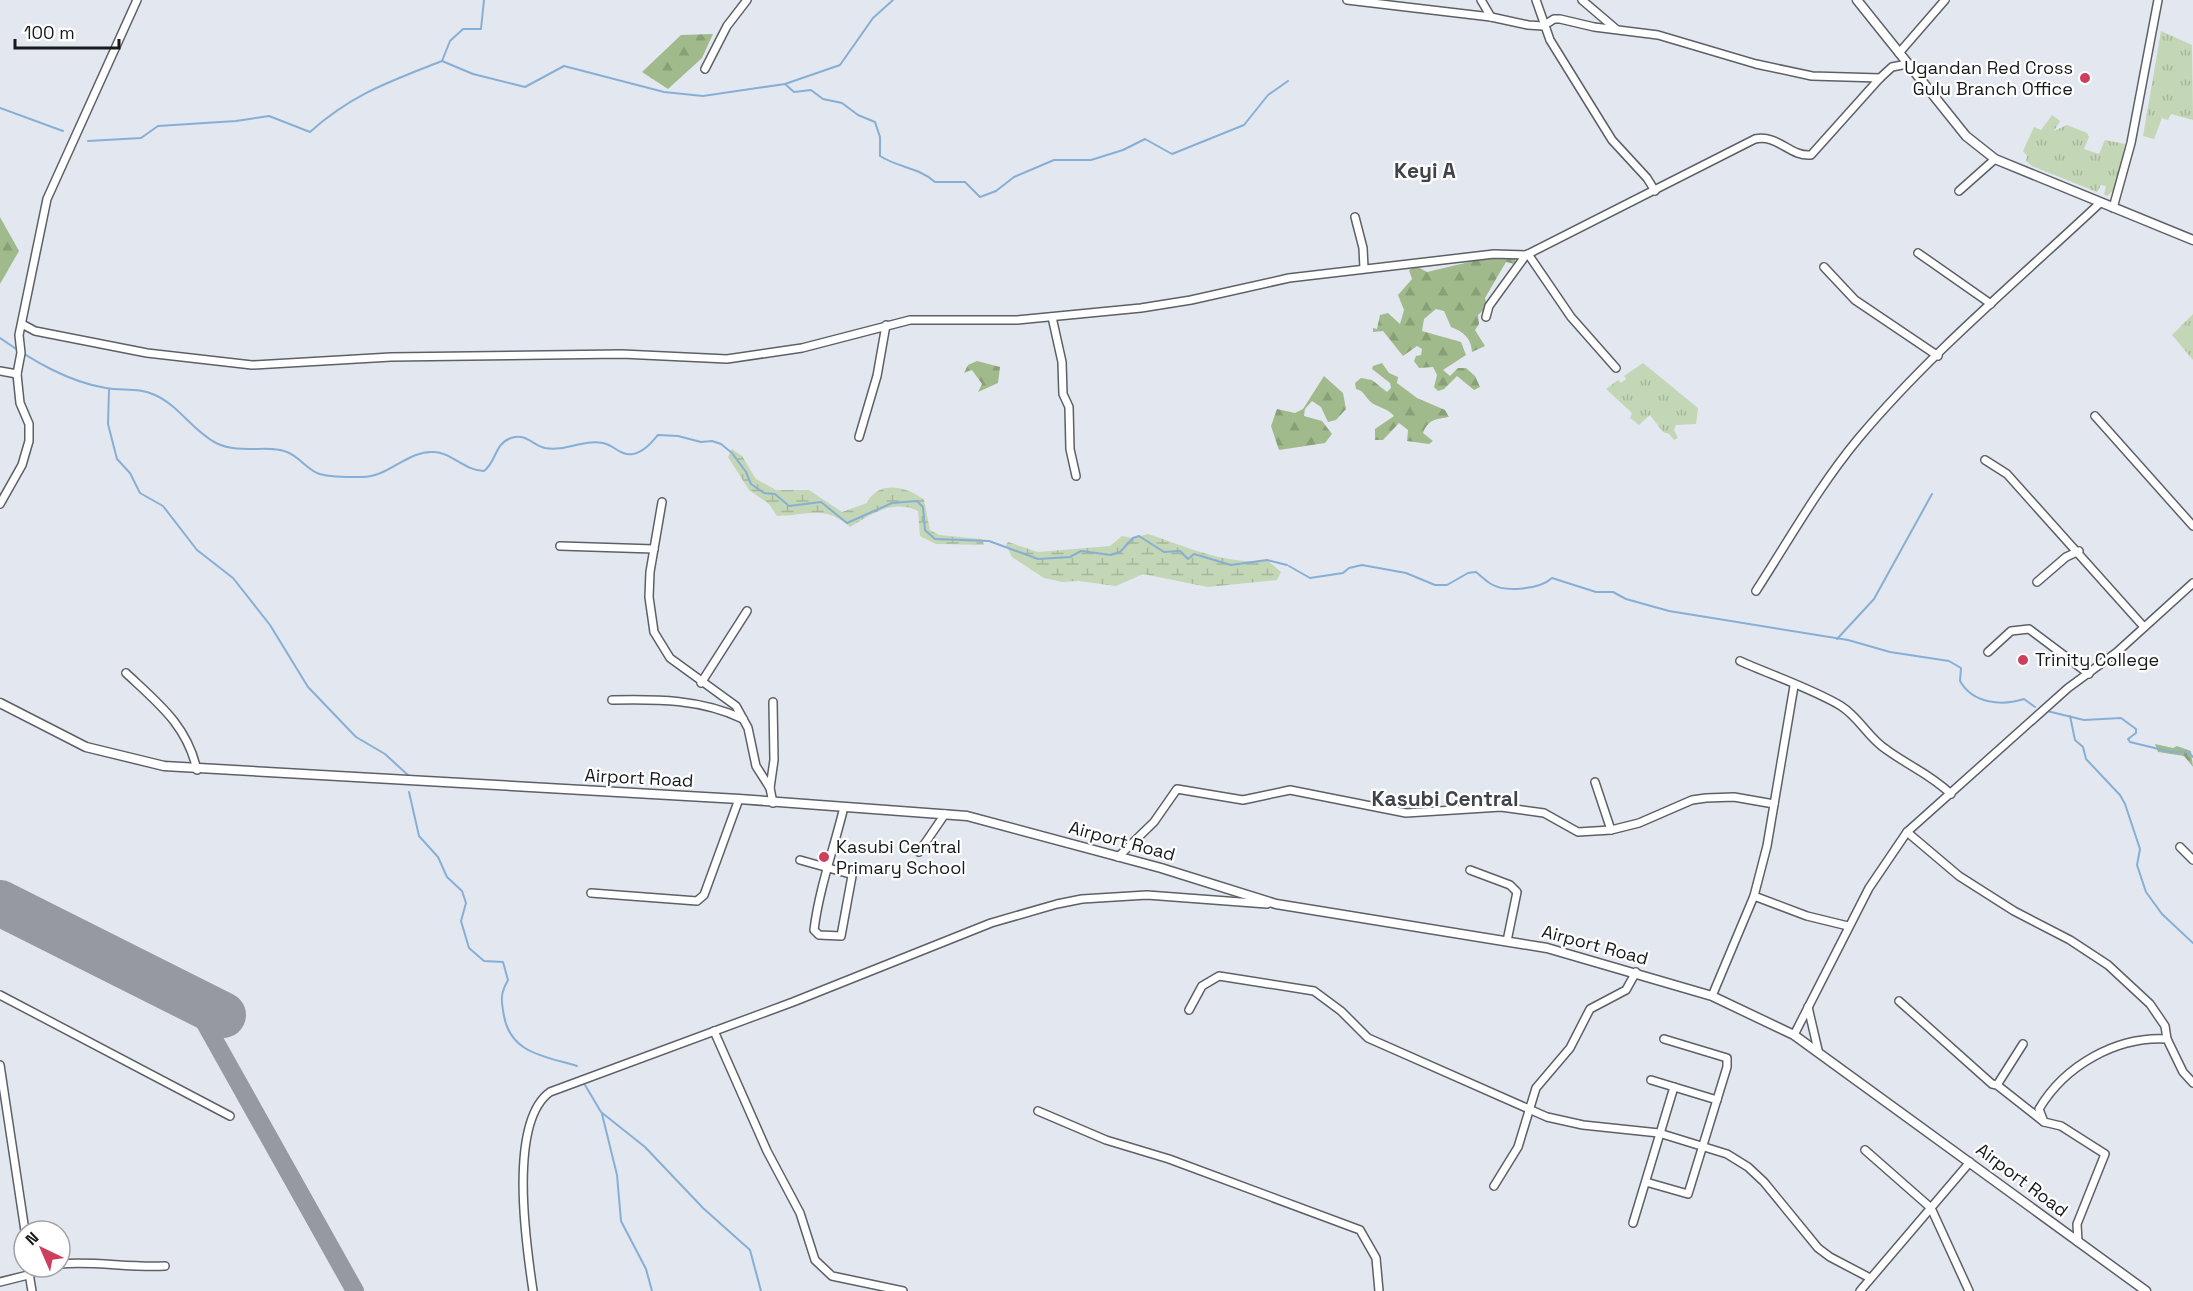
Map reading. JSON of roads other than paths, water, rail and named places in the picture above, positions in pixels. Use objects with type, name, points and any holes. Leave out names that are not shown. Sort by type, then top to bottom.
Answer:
[{"type":"street","points":[[0,504],[22,465],[29,441],[29,424],[20,403],[17,374],[22,324],[47,199],[138,0]]},
{"type":"street","points":[[705,69],[727,26],[747,0]]},
{"type":"street","points":[[1347,0],[1491,17],[1528,25],[1543,26],[1554,19],[1560,19],[1658,35],[1777,70],[1812,76],[1880,78]]},
{"type":"street","points":[[1481,0],[1491,17]]},
{"type":"street","points":[[1536,0],[1543,26],[1612,140],[1647,178],[1655,191]]},
{"type":"street","points":[[1582,0],[1616,29]]},
{"type":"street","points":[[1857,0],[1966,136],[1995,159],[2193,240]]},
{"type":"street","points":[[1899,53],[1945,0]]},
{"type":"street","points":[[2113,208],[2132,143],[2158,0]]},
{"type":"street","points":[[1486,317],[1489,306],[1527,255],[1747,142],[1761,138],[1779,142],[1802,155],[1811,156],[1880,78],[1892,67],[1907,64]]},
{"type":"street","points":[[1959,191],[1995,159]]},
{"type":"street","points":[[1756,591],[1810,505],[1857,441],[1991,304],[2100,203]]},
{"type":"street","points":[[1355,217],[1363,248],[1364,268]]},
{"type":"street","points":[[1918,253],[1991,304]]},
{"type":"street","points":[[22,324],[35,331],[147,353],[252,365],[391,357],[622,354],[727,359],[802,348],[909,320],[1052,317],[1167,305],[1289,278],[1494,254],[1527,255]]},
{"type":"street","points":[[1527,255],[1571,317],[1616,368]]},
{"type":"street","points":[[1824,267],[1855,300],[1938,356]]},
{"type":"street","points":[[1052,317],[1062,362],[1063,394],[1070,406],[1070,449],[1076,476]]},
{"type":"street","points":[[859,436],[877,376],[886,325]]},
{"type":"street","points":[[0,371],[17,374]]},
{"type":"street","points":[[2095,416],[2193,526]]},
{"type":"street","points":[[1985,460],[2000,467],[2079,551],[2144,627]]},
{"type":"street","points":[[662,502],[649,597],[654,633],[670,658],[701,683],[733,703],[748,728],[756,766],[770,788]]},
{"type":"street","points":[[560,546],[654,549]]},
{"type":"street","points":[[2037,582],[2066,557],[2079,551]]},
{"type":"street","points":[[1794,1035],[1848,926],[1884,864],[1907,832],[2068,688],[2089,674],[2193,583]]},
{"type":"street","points":[[701,683],[747,610]]},
{"type":"street","points":[[1988,652],[2011,631],[2029,629],[2089,674]]},
{"type":"street","points":[[1740,662],[1841,706],[1861,721],[1872,738],[1882,747],[1932,776],[1951,794]]},
{"type":"street","points":[[126,672],[168,712],[180,728],[192,749],[197,770]]},
{"type":"street","points":[[1712,996],[1754,896],[1774,804],[1794,686]]},
{"type":"street","points":[[612,700],[692,702],[723,710],[743,719]]},
{"type":"street","points":[[773,702],[774,760],[770,788],[773,803]]},
{"type":"street","name":"Airport Road","points":[[0,703],[86,747],[155,764],[197,770],[739,799],[945,814],[988,820],[1276,904],[1507,941],[1635,972],[1712,996],[1794,1035],[1818,1050],[2146,1291]]},
{"type":"street","points":[[1595,783],[1611,830]]},
{"type":"street","points":[[1118,857],[1154,822],[1177,789],[1243,800],[1290,790],[1406,813],[1501,807],[1544,813],[1578,832],[1611,830],[1639,823],[1692,800],[1734,797],[1774,804]]},
{"type":"street","points":[[591,892],[697,901],[704,895],[739,799]]},
{"type":"street","points":[[800,860],[829,868],[852,876],[841,936],[819,935],[814,930],[829,868],[844,807]]},
{"type":"street","points":[[920,852],[945,814]]},
{"type":"street","points":[[1907,832],[1959,876],[2014,911],[2078,944],[2108,965],[2150,1004],[2165,1026],[2168,1039],[2183,1072],[2193,1083]]},
{"type":"street","points":[[2180,847],[2193,860]]},
{"type":"street","points":[[1470,870],[1510,885],[1517,892],[1507,941]]},
{"type":"street","points":[[533,1291],[522,1201],[525,1152],[532,1115],[538,1102],[564,1085],[991,924],[1057,903],[1147,895],[1276,904]]},
{"type":"street","points":[[1754,896],[1807,915],[1848,926]]},
{"type":"street","points":[[1494,1186],[1502,1178],[1518,1147],[1536,1088],[1570,1048],[1590,1009],[1626,990],[1635,972]]},
{"type":"street","points":[[1189,1010],[1202,986],[1219,975],[1306,989],[1321,995],[1368,1038],[1547,1117],[1583,1125],[1659,1133],[1727,1154],[1748,1167],[1764,1182],[1818,1248],[1870,1278]]},
{"type":"street","points":[[0,995],[230,1116]]},
{"type":"street","points":[[1899,1001],[1976,1068],[1985,1079],[1997,1085],[2044,1122],[2061,1126],[2105,1154],[2077,1224],[2078,1242]]},
{"type":"street","points":[[1808,1007],[1818,1050]]},
{"type":"street","points":[[714,1030],[767,1151],[800,1213],[815,1260],[832,1276],[903,1291]]},
{"type":"street","points":[[2044,1122],[2039,1109],[2042,1104],[2077,1067],[2129,1041],[2146,1038],[2168,1039]]},
{"type":"street","points":[[1646,1182],[1688,1194],[1727,1067],[1727,1058],[1664,1039]]},
{"type":"street","points":[[1997,1085],[2023,1044]]},
{"type":"street","points":[[0,1065],[24,1219]]},
{"type":"street","points":[[1651,1080],[1717,1100]]},
{"type":"street","points":[[1633,1223],[1674,1087]]},
{"type":"street","points":[[1038,1111],[1106,1140],[1176,1161],[1360,1230],[1376,1258],[1379,1291]]},
{"type":"street","points":[[1865,1150],[1931,1208],[1969,1291]]},
{"type":"street","points":[[1860,1291],[1970,1162]]},
{"type":"street","points":[[72,1263],[88,1262],[134,1267],[165,1266]]},
{"type":"waterway","points":[[442,61],[450,41],[463,29],[481,29],[484,0]]},
{"type":"waterway","points":[[88,141],[141,138],[158,126],[236,121],[269,116],[310,132],[357,98],[389,82],[442,61],[473,74],[525,87],[564,66],[664,92],[703,96],[785,84],[840,65],[873,18],[893,0]]},
{"type":"waterway","points":[[785,84],[794,92],[811,90],[823,99],[842,103],[858,115],[875,122],[880,137],[880,156],[922,173],[935,182],[965,182],[980,197],[996,191],[1014,177],[1054,160],[1091,160],[1123,150],[1145,139],[1172,154],[1244,125],[1268,95],[1288,81]]},
{"type":"waterway","points":[[0,108],[63,131]]},
{"type":"waterway","points":[[0,338],[38,362],[78,381],[106,388],[137,390],[155,395],[171,405],[208,438],[225,447],[287,452],[313,471],[327,476],[372,476],[425,452],[440,453],[471,468],[484,471],[501,444],[517,437],[525,438],[545,448],[553,449],[595,442],[633,454],[644,449],[658,435],[678,436],[721,444],[732,453],[746,472],[751,484],[764,493],[775,494],[789,506],[821,502],[847,523],[892,503],[917,501],[923,507],[925,530],[935,539],[989,541],[1038,559],[1070,557],[1081,551],[1111,555],[1120,552],[1133,538],[1139,536],[1164,552],[1180,551],[1188,559],[1194,554],[1231,565],[1267,560],[1287,565]]},
{"type":"waterway","points":[[109,390],[108,424],[117,459],[130,473],[140,493],[163,506],[197,550],[233,578],[270,625],[308,687],[356,737],[385,754],[409,776]]},
{"type":"waterway","points":[[1837,639],[1874,599],[1932,494]]},
{"type":"waterway","points":[[1289,566],[1310,578],[1343,573],[1349,568],[1362,565],[1406,573],[1435,585],[1447,585],[1468,573],[1476,572],[1497,587],[1514,589],[1540,585],[1552,578],[1596,592],[1613,592],[1626,599],[1669,611],[1848,640],[1890,652],[1949,661],[1961,668],[1960,681],[1966,689],[1980,699],[1998,702],[2024,699],[2035,707]]},
{"type":"waterway","points":[[2047,711],[2084,720],[2121,718],[2136,729],[2136,733],[2128,739],[2130,742],[2171,752],[2188,752],[2193,757]]},
{"type":"waterway","points":[[2070,716],[2075,740],[2083,747],[2086,759],[2120,795],[2125,804],[2140,849],[2137,865],[2146,892],[2162,914],[2193,943]]},
{"type":"waterway","points":[[409,792],[419,836],[438,857],[447,877],[462,891],[466,903],[461,921],[469,948],[484,961],[503,962],[508,980],[502,993],[502,1001],[508,1029],[514,1038],[531,1052],[577,1066]]},
{"type":"waterway","points":[[585,1085],[601,1112],[645,1147],[703,1208],[750,1250],[761,1291]]},
{"type":"waterway","points":[[602,1114],[617,1175],[621,1221],[646,1269],[652,1291]]},
{"type":"place","name":"Ugandan Red Cross Gulu Branch Office","points":[[2085,78]]},
{"type":"place","name":"Trinity College","points":[[2023,660]]},
{"type":"place","name":"Kasubi Central Primary School","points":[[824,857]]},
{"type":"district","name":"Keyi A","points":[[1425,171]]},
{"type":"district","name":"Kasubi Central","points":[[1445,799]]}]
